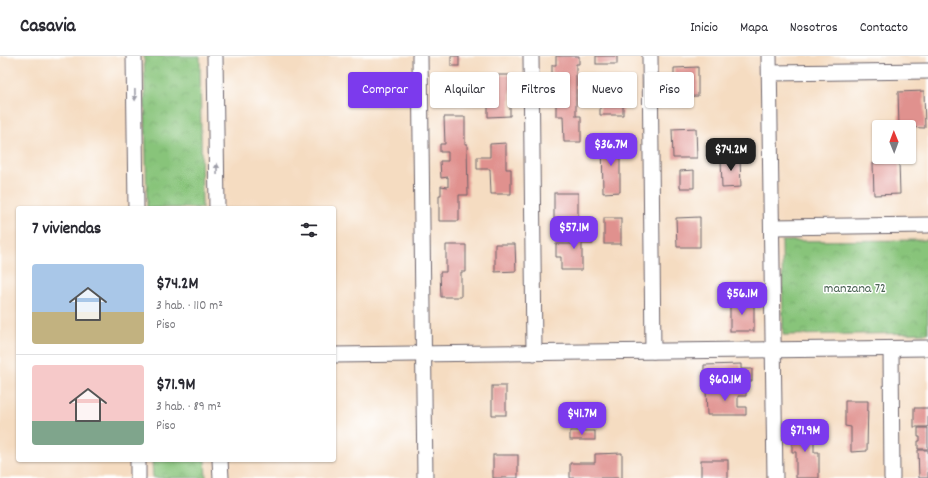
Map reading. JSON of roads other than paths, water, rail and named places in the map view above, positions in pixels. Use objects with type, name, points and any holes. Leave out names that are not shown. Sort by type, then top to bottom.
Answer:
[{"type":"street","points":[[134,56],[136,206]]},
{"type":"street","points":[[215,56],[217,206]]},
{"type":"street","points":[[420,56],[425,478]]},
{"type":"street","points":[[531,56],[534,353]]},
{"type":"street","points":[[650,56],[653,351]]},
{"type":"street","points":[[770,56],[774,478]]},
{"type":"street","points":[[770,73],[928,71]]},
{"type":"street","points":[[772,227],[928,225]]},
{"type":"street","points":[[336,355],[928,348]]},
{"type":"street","points":[[891,349],[892,478]]},
{"type":"street","points":[[138,462],[138,478]]},
{"type":"street","points":[[220,462],[221,478]]},
{"type":"park label","name":"manzana 72","points":[[855,287]]}]
